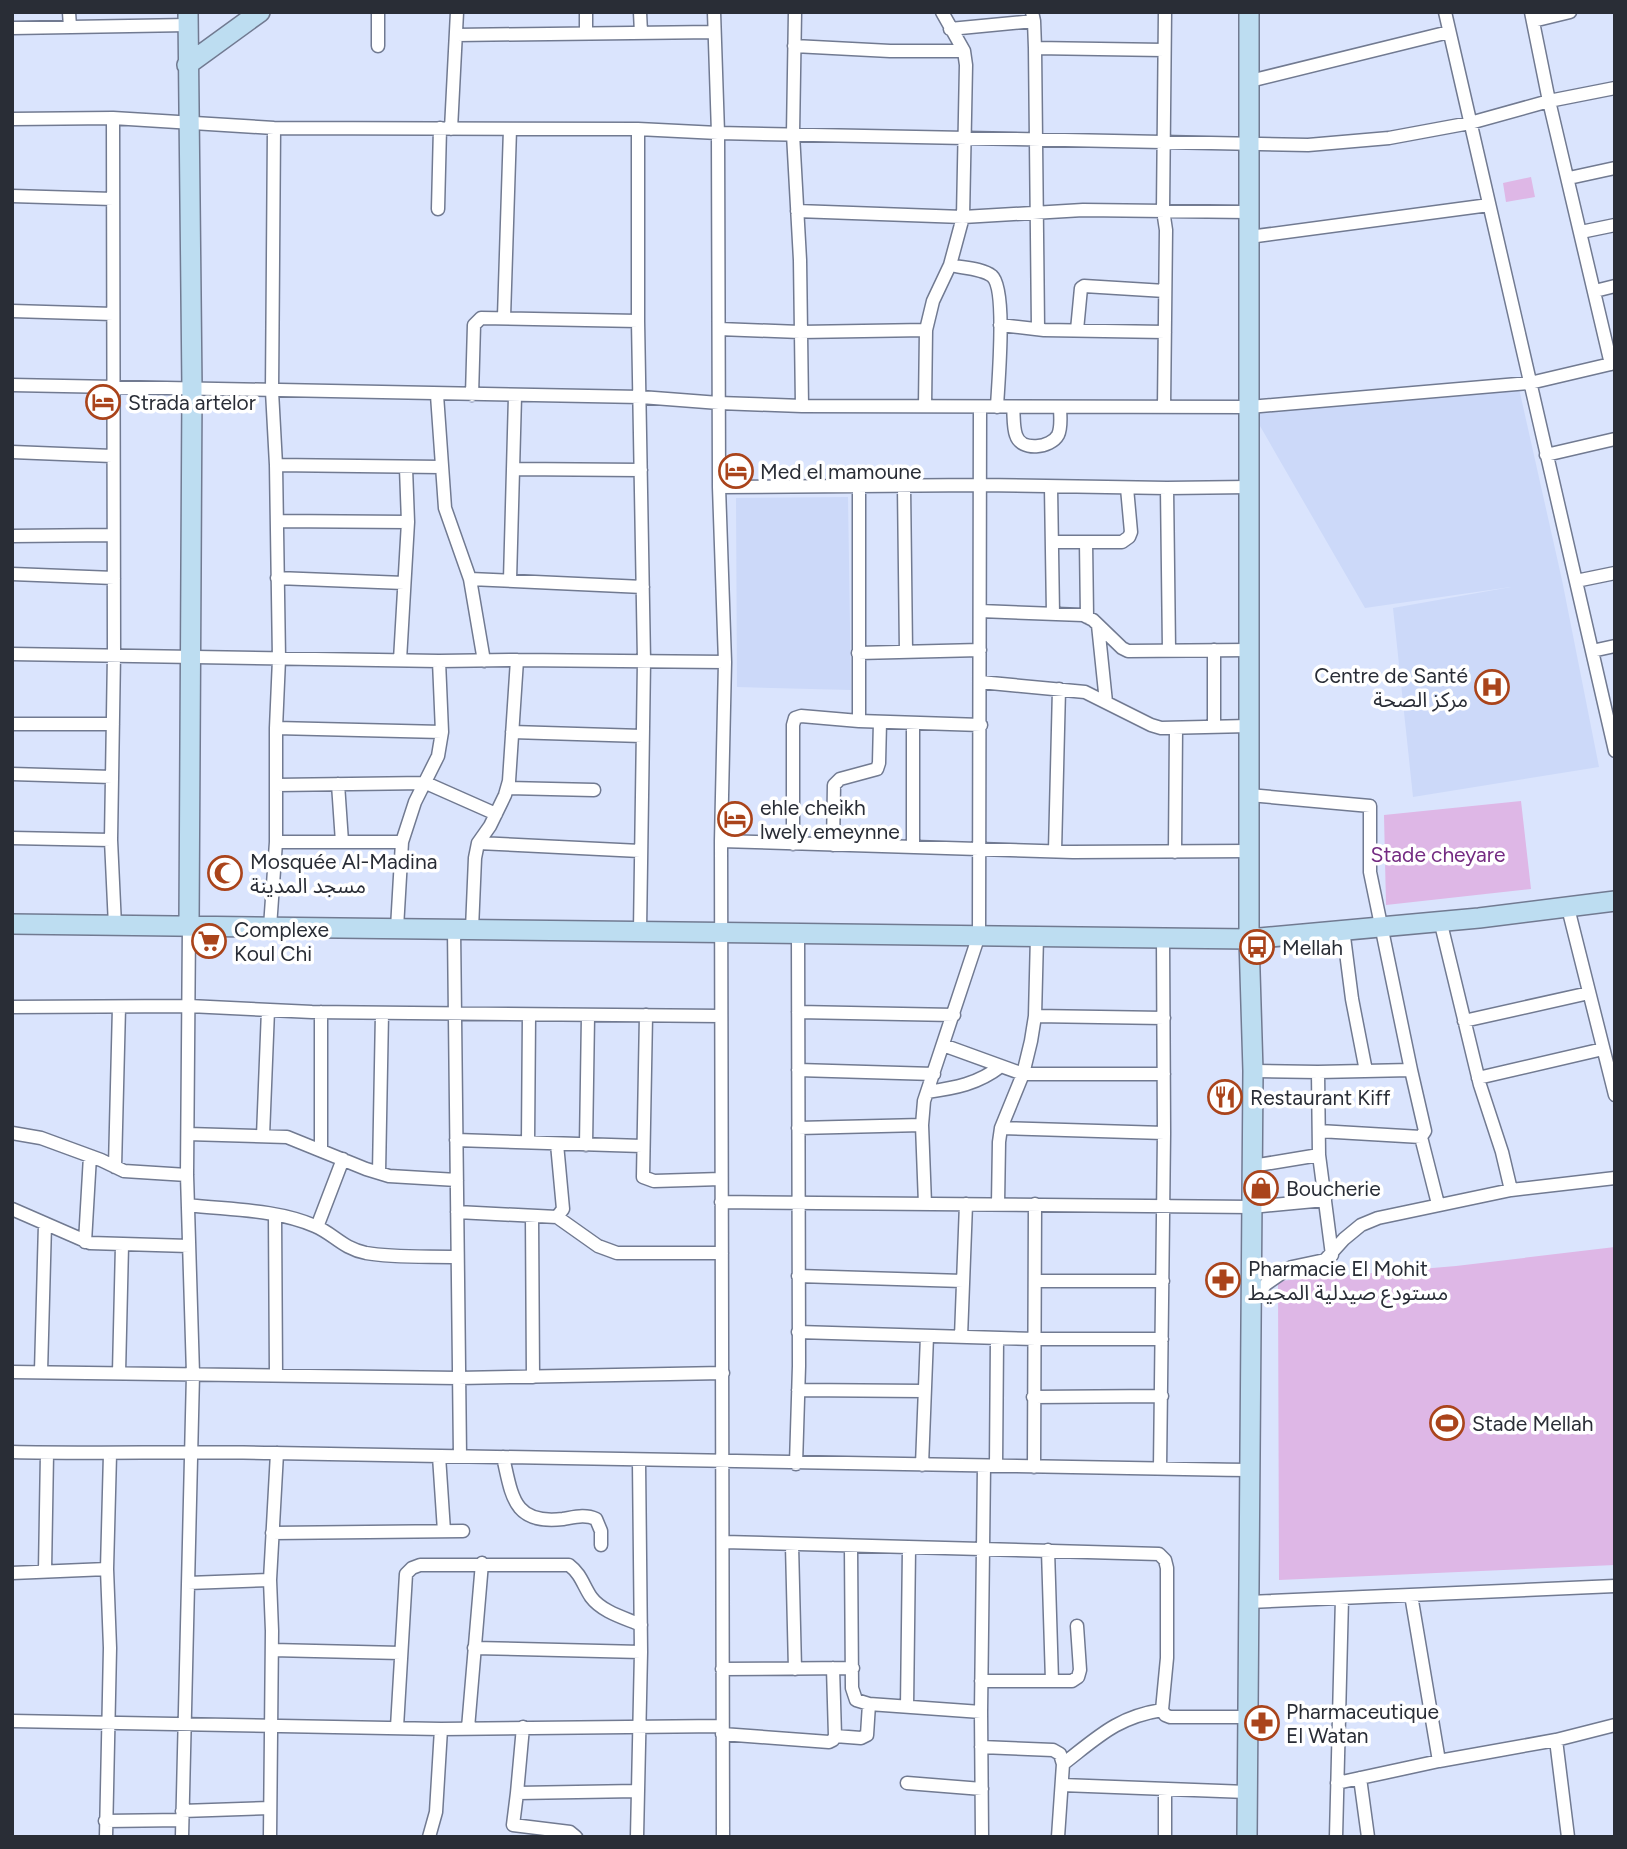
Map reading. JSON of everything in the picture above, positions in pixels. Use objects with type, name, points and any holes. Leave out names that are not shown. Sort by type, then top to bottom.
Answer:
[{"type":"main road","points":[[187,65],[260,12]]},
{"type":"main road","points":[[1247,1837],[1253,1071],[1249,939],[1250,12]]},
{"type":"main road","points":[[188,19],[187,123],[192,389],[189,926]]},
{"type":"main road","points":[[12,924],[1249,939],[1568,908],[1615,901]]},
{"type":"street","points":[[69,12],[70,27]]},
{"type":"street","points":[[122,12],[123,26]]},
{"type":"street","points":[[378,12],[378,46]]},
{"type":"street","points":[[438,209],[457,12]]},
{"type":"street","points":[[586,12],[586,34]]},
{"type":"street","points":[[640,12],[641,33]]},
{"type":"street","points":[[714,12],[718,134],[719,487],[724,662],[720,841],[723,1837]]},
{"type":"street","points":[[795,12],[793,134],[800,260],[802,406]]},
{"type":"street","points":[[925,406],[926,330],[933,301],[950,265],[963,217],[967,82],[964,51],[942,12]]},
{"type":"street","points":[[1164,407],[1165,12]]},
{"type":"street","points":[[1445,12],[1615,751]]},
{"type":"street","points":[[12,385],[641,397],[719,404],[802,406],[1249,407],[1530,383],[1613,363],[1549,101],[1532,17],[1570,12]]},
{"type":"street","points":[[950,29],[1033,17],[1038,328]]},
{"type":"street","points":[[12,28],[123,26],[188,19]]},
{"type":"street","points":[[456,35],[714,32]]},
{"type":"street","points":[[1250,81],[1449,32]]},
{"type":"street","points":[[794,46],[890,51],[964,51]]},
{"type":"street","points":[[1035,48],[1164,50]]},
{"type":"street","points":[[12,119],[113,118],[274,128],[638,129],[718,134],[1308,145],[1390,138],[1470,123],[1549,101],[1615,88]]},
{"type":"street","points":[[113,118],[114,654],[111,840],[115,926]]},
{"type":"street","points":[[270,927],[276,842],[279,659],[272,390],[274,128]]},
{"type":"street","points":[[504,317],[510,129]]},
{"type":"street","points":[[638,129],[638,321],[644,662],[640,931]]},
{"type":"street","points":[[1569,178],[1615,168]]},
{"type":"street","points":[[12,196],[113,199]]},
{"type":"street","points":[[1249,237],[1489,205]]},
{"type":"street","points":[[797,211],[963,217],[1037,211],[1249,212]]},
{"type":"street","points":[[1581,232],[1615,225]]},
{"type":"street","points":[[950,265],[981,271],[992,277],[998,287],[1000,325],[996,407]]},
{"type":"street","points":[[1077,330],[1081,288],[1084,286],[1165,291]]},
{"type":"street","points":[[1595,291],[1615,286]]},
{"type":"street","points":[[12,311],[113,314]]},
{"type":"street","points":[[472,395],[474,325],[481,318],[638,321]]},
{"type":"street","points":[[1000,325],[1165,332]]},
{"type":"street","points":[[719,329],[800,332],[926,330]]},
{"type":"street","points":[[437,395],[445,508],[470,579],[484,661]]},
{"type":"street","points":[[510,580],[515,396]]},
{"type":"street","points":[[925,1204],[922,1125],[927,1093],[979,935],[980,407]]},
{"type":"street","points":[[1013,407],[1015,435],[1019,442],[1028,446],[1051,443],[1057,437],[1060,429],[1060,407]]},
{"type":"street","points":[[1546,455],[1615,439]]},
{"type":"street","points":[[12,452],[112,456]]},
{"type":"street","points":[[276,465],[441,467]]},
{"type":"street","points":[[400,660],[408,523],[406,468]]},
{"type":"street","points":[[513,469],[641,470]]},
{"type":"street","points":[[859,486],[859,721]]},
{"type":"street","points":[[904,486],[906,652]]},
{"type":"street","points":[[1051,486],[1053,614]]},
{"type":"street","points":[[719,487],[1249,486]]},
{"type":"street","points":[[1052,542],[1122,541],[1129,537],[1131,531],[1127,488]]},
{"type":"street","points":[[1167,488],[1169,650]]},
{"type":"street","points":[[277,521],[408,523]]},
{"type":"street","points":[[12,536],[112,535]]},
{"type":"street","points":[[1086,542],[1093,621],[1106,702]]},
{"type":"street","points":[[1576,581],[1615,573]]},
{"type":"street","points":[[12,574],[114,578]]},
{"type":"street","points":[[277,578],[404,583]]},
{"type":"street","points":[[470,579],[643,587]]},
{"type":"street","points":[[980,611],[1053,614],[1093,621],[1128,651],[1249,650]]},
{"type":"street","points":[[1592,651],[1615,646]]},
{"type":"street","points":[[858,653],[980,650]]},
{"type":"street","points":[[1214,650],[1214,726]]},
{"type":"street","points":[[12,654],[439,661],[724,662]]},
{"type":"street","points":[[460,1456],[454,1015],[463,929],[478,843],[496,814],[507,788],[517,660]]},
{"type":"street","points":[[397,928],[402,842],[412,810],[438,757],[442,732],[439,661]]},
{"type":"street","points":[[980,682],[1085,692],[1151,725],[1176,728],[1249,726]]},
{"type":"street","points":[[1055,851],[1059,689]]},
{"type":"street","points":[[793,844],[795,719],[800,716],[981,725]]},
{"type":"street","points":[[833,845],[834,785],[840,779],[877,769],[880,722]]},
{"type":"street","points":[[913,723],[913,847]]},
{"type":"street","points":[[12,724],[113,724]]},
{"type":"street","points":[[276,728],[442,732]]},
{"type":"street","points":[[1175,852],[1176,728]]},
{"type":"street","points":[[512,732],[642,736]]},
{"type":"street","points":[[12,774],[112,777]]},
{"type":"street","points":[[276,785],[426,783],[496,814]]},
{"type":"street","points":[[338,784],[342,842]]},
{"type":"street","points":[[507,788],[594,790]]},
{"type":"street","points":[[1249,795],[1370,806],[1370,872],[1425,1131],[1421,1137],[1438,1204]]},
{"type":"street","points":[[12,838],[111,840]]},
{"type":"street","points":[[720,841],[979,850],[1249,851]]},
{"type":"street","points":[[276,842],[402,842]]},
{"type":"street","points":[[478,843],[640,851]]},
{"type":"street","points":[[1568,908],[1615,1096]]},
{"type":"street","points":[[1440,920],[1478,1078],[1502,1152],[1511,1190]]},
{"type":"street","points":[[182,1837],[193,1374],[187,1175],[189,926]]},
{"type":"street","points":[[1343,929],[1352,999],[1366,1071]]},
{"type":"street","points":[[796,1464],[798,933]]},
{"type":"street","points":[[998,1204],[1001,1128],[1023,1074],[1035,1016],[1037,936]]},
{"type":"street","points":[[1160,1469],[1164,1205],[1163,937]]},
{"type":"street","points":[[1464,1021],[1589,993]]},
{"type":"street","points":[[12,1007],[189,1006],[454,1015],[721,1016]]},
{"type":"street","points":[[116,1167],[119,1007]]},
{"type":"street","points":[[263,1136],[268,1010]]},
{"type":"street","points":[[321,1012],[321,1150]]},
{"type":"street","points":[[798,1012],[954,1015]]},
{"type":"street","points":[[379,1173],[382,1013]]},
{"type":"street","points":[[528,1142],[529,1014]]},
{"type":"street","points":[[646,1015],[643,1177],[647,1180],[721,1179]]},
{"type":"street","points":[[586,1145],[588,1016]]},
{"type":"street","points":[[1035,1016],[1164,1018]]},
{"type":"street","points":[[943,1045],[1023,1074],[1164,1074]]},
{"type":"street","points":[[1478,1078],[1603,1049]]},
{"type":"street","points":[[927,1093],[959,1088],[986,1078],[1001,1066]]},
{"type":"street","points":[[798,1070],[934,1074]]},
{"type":"street","points":[[1253,1071],[1411,1070]]},
{"type":"street","points":[[1318,1072],[1320,1155],[1332,1255]]},
{"type":"street","points":[[798,1128],[922,1125]]},
{"type":"street","points":[[1001,1128],[1164,1133]]},
{"type":"street","points":[[1319,1131],[1421,1137]]},
{"type":"street","points":[[12,1133],[41,1138],[124,1171],[187,1175]]},
{"type":"street","points":[[187,1134],[288,1137],[379,1173],[400,1178],[457,1180]]},
{"type":"street","points":[[456,1140],[642,1146]]},
{"type":"street","points":[[556,1217],[563,1209],[557,1144]]},
{"type":"street","points":[[1252,1166],[1320,1155]]},
{"type":"street","points":[[85,1242],[90,1156]]},
{"type":"street","points":[[317,1227],[343,1159]]},
{"type":"street","points":[[1252,1301],[1266,1284],[1286,1270],[1325,1261],[1344,1239],[1362,1225],[1378,1218],[1511,1190],[1615,1178]]},
{"type":"street","points":[[721,1202],[1252,1207],[1325,1200]]},
{"type":"street","points":[[961,1337],[966,1204]]},
{"type":"street","points":[[1034,1467],[1035,1204]]},
{"type":"street","points":[[188,1205],[275,1215],[317,1227],[349,1248],[368,1253],[457,1258]]},
{"type":"street","points":[[12,1209],[85,1242],[189,1246]]},
{"type":"street","points":[[457,1212],[556,1217],[598,1246],[617,1252],[722,1254]]},
{"type":"street","points":[[275,1215],[276,1376]]},
{"type":"street","points":[[532,1216],[533,1377]]},
{"type":"street","points":[[41,1372],[45,1224]]},
{"type":"street","points":[[120,1373],[122,1245]]},
{"type":"street","points":[[798,1276],[963,1281]]},
{"type":"street","points":[[1035,1281],[1163,1281]]},
{"type":"street","points":[[798,1332],[1036,1339],[1162,1339]]},
{"type":"street","points":[[922,1465],[927,1336]]},
{"type":"street","points":[[982,1837],[982,1547],[990,1466],[997,1338]]},
{"type":"street","points":[[12,1372],[458,1378],[723,1373]]},
{"type":"street","points":[[798,1390],[924,1391]]},
{"type":"street","points":[[1033,1397],[1162,1396]]},
{"type":"street","points":[[12,1452],[110,1454],[191,1451],[639,1462],[1251,1470]]},
{"type":"street","points":[[45,1571],[47,1453]]},
{"type":"street","points":[[270,1837],[270,1580],[277,1453]]},
{"type":"street","points":[[106,1837],[110,1454]]},
{"type":"street","points":[[439,1456],[444,1531]]},
{"type":"street","points":[[503,1457],[513,1500],[528,1515],[547,1521],[587,1516],[596,1519],[601,1531],[601,1545]]},
{"type":"street","points":[[636,1837],[641,1652],[639,1462]]},
{"type":"street","points":[[272,1533],[463,1531]]},
{"type":"street","points":[[724,1542],[851,1547],[982,1547],[1158,1554],[1165,1560],[1167,1568],[1167,1658],[1162,1710],[1170,1717],[1248,1717]]},
{"type":"street","points":[[792,1545],[795,1669]]},
{"type":"street","points":[[851,1547],[852,1688],[856,1700],[869,1704],[981,1713]]},
{"type":"street","points":[[907,1707],[909,1548]]},
{"type":"street","points":[[1048,1550],[1052,1681]]},
{"type":"street","points":[[397,1727],[406,1574],[412,1568],[420,1565],[482,1563],[569,1565],[579,1572],[593,1600],[616,1615],[641,1625]]},
{"type":"street","points":[[468,1728],[482,1563]]},
{"type":"street","points":[[12,1573],[107,1569]]},
{"type":"street","points":[[188,1583],[270,1580]]},
{"type":"street","points":[[1249,1602],[1615,1586]]},
{"type":"street","points":[[1411,1595],[1438,1760]]},
{"type":"street","points":[[1336,1837],[1342,1598]]},
{"type":"street","points":[[981,1681],[1073,1681],[1080,1670],[1077,1626]]},
{"type":"street","points":[[474,1648],[641,1652]]},
{"type":"street","points":[[272,1650],[401,1653]]},
{"type":"street","points":[[12,1721],[441,1729],[638,1727],[722,1730],[829,1742],[835,1736],[833,1668]]},
{"type":"street","points":[[722,1670],[853,1668]]},
{"type":"street","points":[[835,1736],[861,1738],[867,1735],[869,1704]]},
{"type":"street","points":[[1063,1764],[1121,1720],[1139,1713],[1162,1710]]},
{"type":"street","points":[[1337,1783],[1438,1760],[1556,1740],[1615,1725]]},
{"type":"street","points":[[523,1727],[512,1831],[570,1832],[576,1837]]},
{"type":"street","points":[[429,1837],[436,1812],[441,1729]]},
{"type":"street","points":[[1556,1740],[1568,1837]]},
{"type":"street","points":[[981,1747],[1053,1750],[1060,1754],[1063,1764],[1059,1837]]},
{"type":"street","points":[[1360,1778],[1368,1837]]},
{"type":"street","points":[[907,1783],[982,1789]]},
{"type":"street","points":[[1062,1785],[1247,1792]]},
{"type":"street","points":[[1165,1789],[1165,1837]]},
{"type":"street","points":[[517,1793],[637,1791]]},
{"type":"street","points":[[105,1821],[270,1808]]},
{"type":"shaded area","points":[[1518,384],[1562,580],[1599,767],[1413,797],[1393,608],[1511,587],[1365,608],[1249,407]]},
{"type":"shaded area","points":[[848,497],[851,690],[737,687],[736,498]]},
{"type":"green space","points":[[1531,177],[1535,197],[1506,202],[1503,183]]},
{"type":"green space","name":"Stade cheyare","points":[[1521,801],[1531,889],[1386,905],[1384,815]]},
{"type":"green space","name":"Stade Mellah","points":[[1615,1247],[1615,1565],[1279,1580],[1278,1281],[1456,1266]]},
{"type":"place","name":"Strada artelor","points":[[103,402]]},
{"type":"place","name":"Med el mamoune","points":[[736,471]]},
{"type":"place","name":"Centre de Santé مركز الصحة","points":[[1492,687]]},
{"type":"place","name":"ehle cheikh lwely emeynne","points":[[735,819]]},
{"type":"place","name":"Mosquée Al-Madina مسجد المدينة","points":[[225,873]]},
{"type":"place","name":"Complexe Koul Chi","points":[[209,941]]},
{"type":"place","name":"Mellah","points":[[1257,947]]},
{"type":"place","name":"Restaurant Kiff","points":[[1225,1097]]},
{"type":"place","name":"Boucherie","points":[[1261,1188]]},
{"type":"place","name":"Pharmacie El Mohit مستودع صيدلية المحيط","points":[[1223,1280]]},
{"type":"place","name":"Stade Mellah","points":[[1447,1423]]},
{"type":"place","name":"Pharmaceutique El Watan","points":[[1262,1723]]}]
